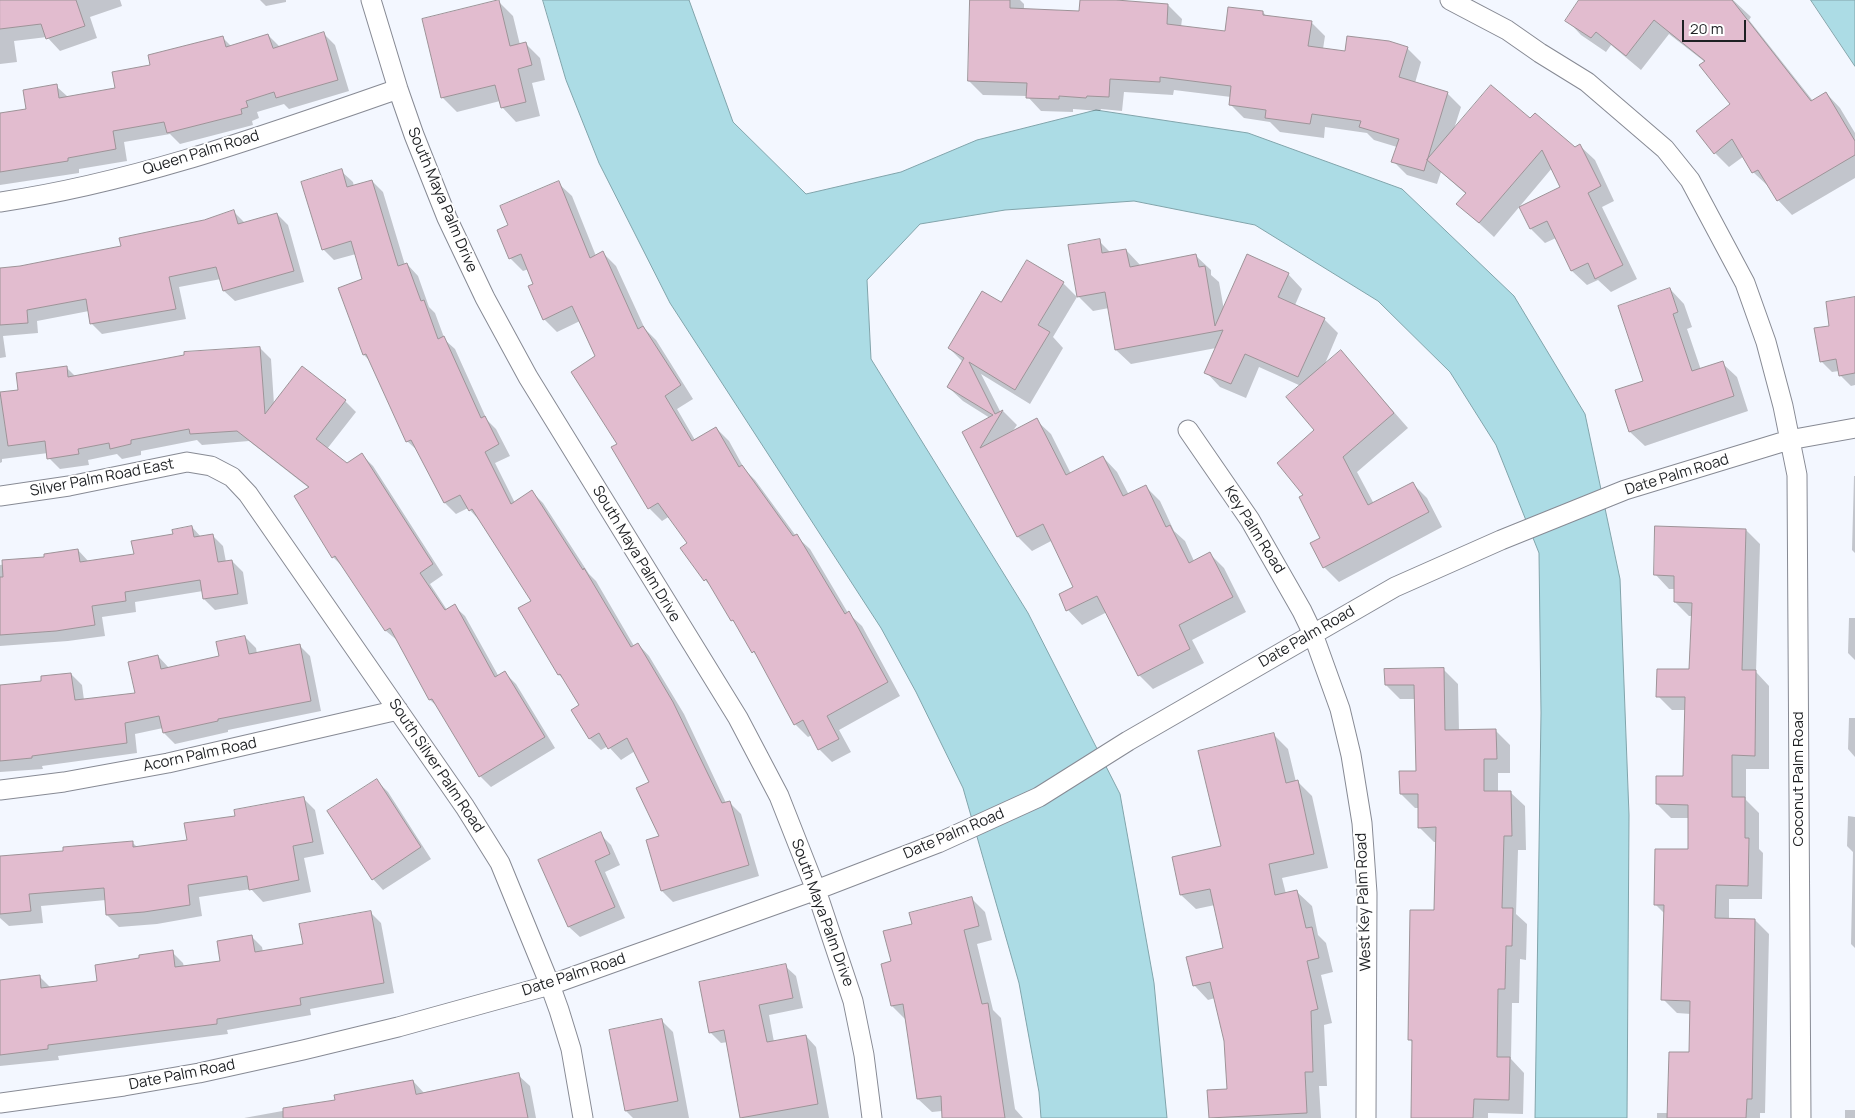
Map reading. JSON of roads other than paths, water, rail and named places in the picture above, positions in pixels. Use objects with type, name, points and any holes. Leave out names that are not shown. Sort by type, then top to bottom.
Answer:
[{"type":"street","name":"South Maya Palm Drive","points":[[371,0],[414,135],[447,218],[486,298],[528,377],[738,718],[779,796],[816,890],[853,1001],[864,1055],[872,1118]]},
{"type":"street","name":"Coconut Palm Road","points":[[1450,0],[1507,30],[1540,54],[1587,82],[1665,149],[1690,180],[1745,283],[1766,342],[1784,406],[1797,475],[1801,1118]]},
{"type":"street","name":"Queen Palm Road","points":[[0,202],[93,184],[180,161],[250,140],[398,89]]},
{"type":"street","name":"Date Palm Road","points":[[0,1103],[124,1086],[199,1073],[398,1027],[550,985],[816,890],[938,843],[1039,798],[1128,741],[1395,587],[1501,540],[1625,490],[1789,440],[1855,428]]},
{"type":"street","name":"Key Palm Road","points":[[1188,430],[1250,520],[1313,634]]},
{"type":"street","name":"Silver Palm Road East","points":[[0,496],[69,486],[188,462],[203,465]]},
{"type":"street","name":"South Silver Palm Road","points":[[203,465],[211,466],[232,477],[248,494],[465,807],[500,863],[550,985],[572,1049],[583,1118]]},
{"type":"street","name":"West Key Palm Road","points":[[1313,634],[1340,709],[1351,755],[1362,823],[1367,893],[1366,1118]]},
{"type":"street","name":"Acorn Palm Road","points":[[0,790],[64,782],[168,763],[398,710]]},
{"type":"water","points":[[543,0],[689,0],[733,122],[806,194],[901,172],[977,140],[1096,110],[1248,133],[1402,189],[1514,296],[1585,414],[1620,579],[1629,815],[1627,1118],[1535,1118],[1541,713],[1539,553],[1496,445],[1450,372],[1378,301],[1255,225],[1134,201],[1005,210],[920,224],[867,280],[871,359],[1028,613],[1120,794],[1154,983],[1167,1118],[1041,1118],[1039,1092],[1019,983],[963,788],[916,692],[881,628],[670,303],[599,163],[566,80]]},
{"type":"water","points":[[1811,0],[1855,0],[1855,66]]}]
